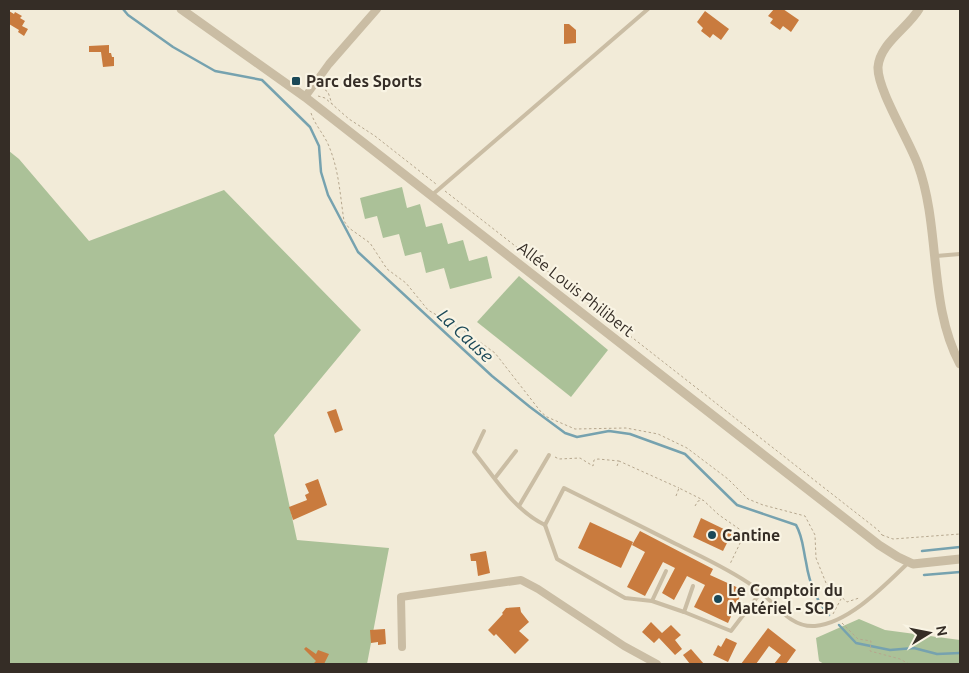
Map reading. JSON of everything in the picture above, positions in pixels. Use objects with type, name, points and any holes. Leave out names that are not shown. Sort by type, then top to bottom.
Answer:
[{"type":"street","name":"Allée Louis Philibert","points":[[181,9],[307,95],[431,196],[879,545],[908,563]]},
{"type":"street","points":[[307,95],[329,64],[377,9]]},
{"type":"street","points":[[920,9],[915,17],[885,48],[880,60],[879,73],[882,86],[915,156],[922,176],[927,196],[944,321],[952,347],[960,364]]},
{"type":"street","points":[[908,563],[918,564],[960,560]]},
{"type":"street","points":[[402,647],[400,597],[521,580],[538,589],[624,646],[657,664]]},
{"type":"lane","points":[[431,196],[648,9]]},
{"type":"lane","points":[[936,256],[960,254]]},
{"type":"lane","points":[[484,432],[474,452],[519,506],[535,520],[545,525],[557,558],[625,598],[652,601],[731,631],[761,592]]},
{"type":"lane","points":[[495,478],[516,450]]},
{"type":"lane","points":[[519,506],[549,455]]},
{"type":"lane","points":[[545,525],[564,488],[725,569],[761,592],[793,621],[816,626],[831,622],[863,603],[877,593],[908,563]]},
{"type":"lane","points":[[652,601],[666,571]]},
{"type":"lane","points":[[684,612],[693,586]]},
{"type":"path","points":[[316,84],[328,92],[332,104]]},
{"type":"path","points":[[307,95],[322,96],[882,535],[892,539],[960,534]]},
{"type":"path","points":[[308,107],[314,121],[328,143],[338,170],[344,221],[349,228],[370,242],[387,268],[406,283],[428,310],[466,332],[495,353],[541,412],[547,417],[575,429],[626,428],[658,434],[687,448],[728,479],[748,499],[805,516],[815,535],[816,558],[826,583],[847,602],[862,598]]},
{"type":"path","points":[[549,455],[560,459],[580,458],[593,466],[594,460],[598,459],[619,461],[703,500],[719,515],[746,533],[730,564],[727,563],[725,569]]},
{"type":"path","points":[[617,466],[619,461]]},
{"type":"path","points":[[676,496],[679,488]]},
{"type":"path","points":[[696,506],[698,501],[703,500]]},
{"type":"path","points":[[879,545],[882,535]]},
{"type":"path","points":[[833,614],[842,598]]},
{"type":"path","points":[[842,623],[858,639],[871,641],[870,651],[900,659],[909,664]]},
{"type":"green space","points":[[9,151],[19,159],[89,241],[224,190],[361,330],[274,435],[297,540],[389,548],[367,664],[9,664]]},
{"type":"green space","points":[[402,187],[407,208],[420,204],[426,227],[442,223],[448,244],[463,240],[469,261],[487,256],[492,278],[450,289],[444,268],[426,273],[421,252],[405,256],[399,234],[383,238],[377,216],[365,219],[360,198]]},
{"type":"green space","points":[[519,276],[608,350],[571,397],[477,322]]},
{"type":"green space","points":[[859,619],[885,630],[960,640],[960,664],[824,664],[819,661],[816,638]]},
{"type":"building","points":[[774,9],[783,9],[799,20],[791,32],[783,26],[780,30],[770,23],[773,19],[768,16]]},
{"type":"building","points":[[9,11],[22,16],[20,18],[25,21],[22,26],[28,29],[24,36],[18,32],[19,30],[9,24]]},
{"type":"building","points":[[705,11],[729,29],[721,40],[713,34],[710,38],[701,31],[703,28],[697,22]]},
{"type":"building","points":[[564,24],[569,24],[576,30],[576,43],[564,44]]},
{"type":"building","points":[[109,45],[109,53],[114,57],[114,66],[103,67],[101,52],[89,52],[89,46]]},
{"type":"building","points":[[336,409],[343,430],[335,433],[327,412]]},
{"type":"building","points":[[318,479],[327,505],[293,520],[289,507],[307,500],[305,495],[309,493],[305,484]]},
{"type":"building","name":"Cantine","points":[[701,518],[732,533],[723,551],[693,537]]},
{"type":"building","points":[[590,522],[633,542],[621,568],[578,548]]},
{"type":"building","points":[[640,531],[713,569],[710,575],[743,590],[728,623],[694,607],[705,585],[687,576],[674,600],[662,593],[675,568],[663,562],[645,596],[627,587],[645,552],[632,545]]},
{"type":"building","points":[[486,551],[490,573],[478,576],[476,561],[471,561],[470,554]]},
{"type":"building","points":[[520,607],[521,612],[529,622],[519,631],[529,640],[515,654],[496,634],[494,636],[488,630],[506,608]]},
{"type":"building","points":[[651,622],[662,633],[671,625],[681,635],[675,640],[682,649],[675,655],[659,638],[654,643],[642,632]]},
{"type":"building","points":[[768,628],[796,650],[786,664],[774,664],[781,655],[769,646],[756,664],[741,664]]},
{"type":"building","points":[[385,629],[386,644],[378,645],[378,642],[371,643],[370,630]]},
{"type":"building","points":[[726,638],[737,643],[728,662],[713,655],[718,645],[721,647]]},
{"type":"building","points":[[306,647],[316,654],[318,650],[329,654],[324,664],[313,664],[316,661],[304,649]]},
{"type":"building","points":[[691,649],[704,664],[690,664],[683,655]]},
{"type":"waterway","name":"La Cause","points":[[123,9],[128,15],[173,47],[215,71],[262,80],[310,127],[319,146],[321,172],[328,195],[358,252],[492,376],[530,407],[565,433],[577,437],[609,431],[630,434],[685,454],[737,505],[796,525],[811,583],[820,603],[829,615]]},
{"type":"waterway","points":[[922,551],[960,547]]},
{"type":"waterway","points":[[924,575],[960,572]]},
{"type":"waterway","name":"La Cause","points":[[839,625],[856,643],[890,650],[914,648],[937,654],[960,653]]},
{"type":"place","name":"Parc des Sports","points":[[296,81]]},
{"type":"place","name":"Cantine","points":[[712,535]]},
{"type":"place","name":"Le Comptoir du Matériel - SCP","points":[[718,599]]}]
